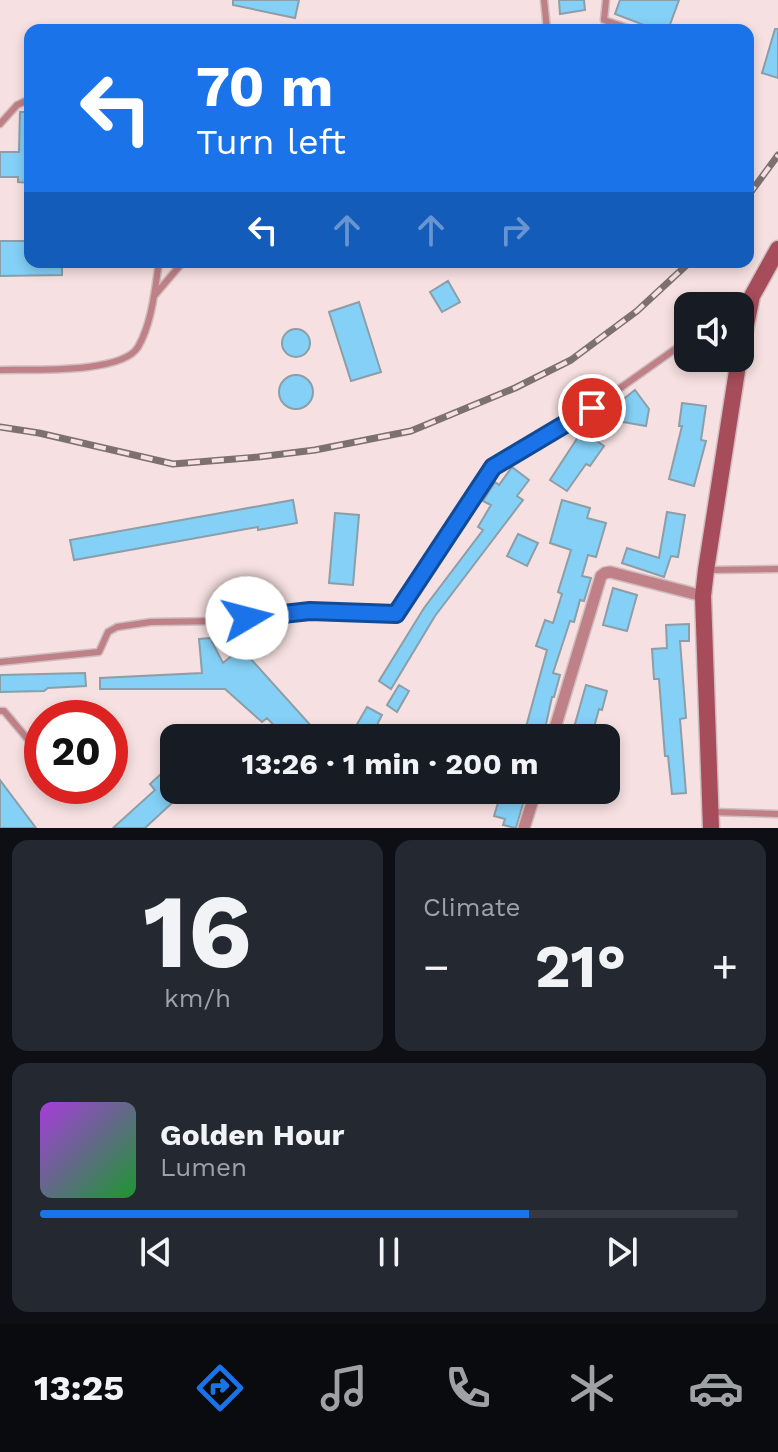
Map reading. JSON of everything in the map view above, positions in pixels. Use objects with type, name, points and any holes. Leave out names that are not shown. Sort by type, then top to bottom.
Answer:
[{"type":"street","points":[[754,292],[778,249]]},
{"type":"street","points":[[710,820],[703,596],[737,372]]},
{"type":"street","points":[[556,724],[601,576],[610,572],[703,596]]},
{"type":"street","points":[[524,828],[532,804]]},
{"type":"lane","points":[[544,0],[546,24]]},
{"type":"lane","points":[[606,0],[604,20],[616,24]]},
{"type":"lane","points":[[0,124],[24,102]]},
{"type":"lane","points":[[0,370],[105,365],[127,358],[137,349],[144,333],[158,268]]},
{"type":"lane","points":[[154,296],[178,268]]},
{"type":"lane","points":[[0,662],[99,652],[108,632],[117,627],[151,622],[224,621],[315,610],[396,614],[493,467],[592,408],[674,350]]},
{"type":"lane","points":[[706,570],[778,569]]},
{"type":"lane","points":[[0,711],[4,711],[24,735]]},
{"type":"lane","points":[[710,820],[778,814]]},
{"type":"building","points":[[233,0],[299,0],[295,18],[233,5]]},
{"type":"building","points":[[559,0],[584,0],[585,10],[560,14]]},
{"type":"building","points":[[620,0],[679,0],[670,24],[641,24],[615,14]]},
{"type":"building","points":[[775,29],[778,29],[778,78],[762,73]]},
{"type":"building","points":[[20,112],[24,112],[24,182],[18,182],[18,177],[0,177],[0,152],[19,152]]},
{"type":"building","points":[[0,241],[24,241],[24,268],[62,268],[62,275],[0,276]]},
{"type":"building","points":[[448,281],[460,302],[442,312],[430,292]]},
{"type":"building","points":[[359,302],[381,372],[351,381],[329,312]]},
{"type":"building","points":[[296,329],[306,333],[310,343],[306,353],[296,357],[286,353],[282,343],[286,333]]},
{"type":"building","points":[[296,375],[308,380],[313,392],[308,404],[296,409],[284,404],[279,392],[284,380]]},
{"type":"building","points":[[635,390],[649,409],[646,426],[612,420],[606,413]]},
{"type":"building","points":[[682,403],[706,406],[701,440],[706,441],[694,486],[669,479],[682,426],[679,426]]},
{"type":"building","points":[[582,431],[604,446],[590,466],[586,464],[567,491],[550,480]]},
{"type":"building","points":[[512,467],[529,480],[517,496],[523,500],[435,616],[391,689],[379,681],[424,608],[483,530],[478,527],[491,505],[483,501],[495,482],[499,485]]},
{"type":"building","points":[[293,500],[297,523],[258,530],[258,527],[74,560],[70,540]]},
{"type":"building","points":[[562,500],[590,508],[587,518],[606,523],[596,557],[588,555],[582,576],[591,578],[574,622],[570,621],[553,673],[560,675],[546,724],[527,724],[547,650],[536,646],[545,620],[553,623],[562,594],[558,592],[571,550],[550,543]]},
{"type":"building","points":[[667,512],[685,515],[678,557],[671,556],[664,577],[622,563],[627,548],[659,558]]},
{"type":"building","points":[[335,513],[359,515],[353,585],[329,583]]},
{"type":"building","points":[[518,534],[538,543],[527,566],[507,556]]},
{"type":"building","points":[[613,588],[637,595],[627,631],[603,625]]},
{"type":"building","points":[[689,624],[689,641],[680,641],[686,718],[680,719],[686,793],[672,794],[668,756],[665,756],[659,679],[654,679],[652,649],[667,648],[666,625]]},
{"type":"building","points":[[210,638],[223,663],[241,648],[309,724],[273,724],[267,718],[262,722],[225,689],[100,689],[100,678],[202,673],[199,639]]},
{"type":"building","points":[[85,673],[86,686],[0,692],[0,675]]},
{"type":"building","points":[[399,685],[409,691],[397,712],[387,705]]},
{"type":"building","points":[[586,685],[607,691],[595,724],[575,724]]},
{"type":"building","points":[[367,707],[382,715],[378,724],[357,724]]},
{"type":"building","points":[[160,775],[160,804],[171,804],[145,828],[113,828],[155,790],[150,784]]},
{"type":"building","points":[[0,780],[36,828],[0,828]]},
{"type":"building","points":[[498,804],[523,804],[516,828],[503,825],[505,819],[494,816]]},
{"type":"railway","points":[[754,188],[778,155]]},
{"type":"railway","points":[[0,427],[173,464],[315,450],[411,431],[515,388],[571,360],[637,311],[684,268]]},
{"type":"route","points":[[247,618],[327,610],[396,614],[493,467],[592,408]]}]
